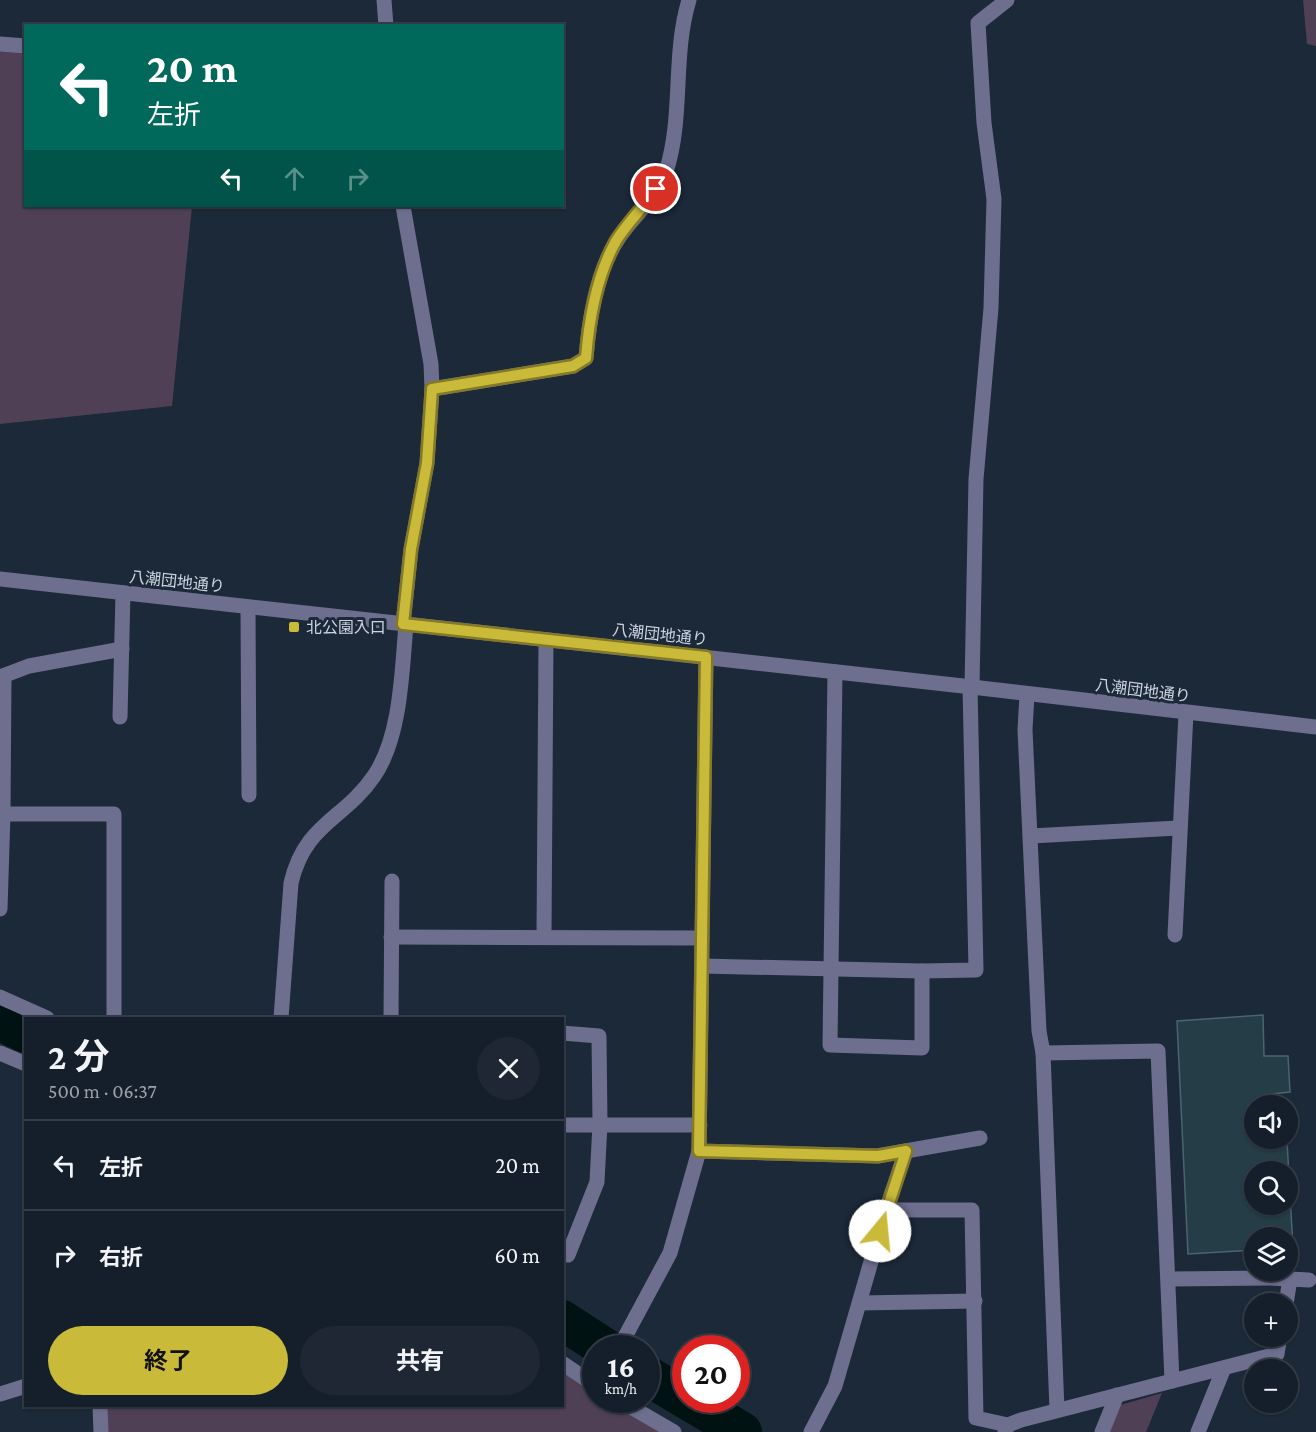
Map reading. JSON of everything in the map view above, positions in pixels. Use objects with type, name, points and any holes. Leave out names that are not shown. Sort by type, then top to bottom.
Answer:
[{"type":"street","points":[[384,0],[386,24]]},
{"type":"street","points":[[432,389],[573,366],[586,358],[588,329],[609,254],[618,238],[646,204],[665,174],[675,129],[680,28],[688,0]]},
{"type":"street","points":[[702,966],[976,970],[971,686],[976,479],[991,308],[994,199],[984,123],[978,24],[1007,0]]},
{"type":"street","points":[[0,44],[24,46]]},
{"type":"street","points":[[281,1017],[291,883],[295,865],[304,845],[362,792],[375,774],[400,703],[411,549],[427,463],[432,389],[430,364],[403,207]]},
{"type":"street","name":"八潮団地通り","points":[[0,579],[971,686],[1316,727]]},
{"type":"street","points":[[120,717],[123,593]]},
{"type":"street","points":[[248,607],[249,795]]},
{"type":"street","points":[[544,936],[546,640]]},
{"type":"street","points":[[0,909],[3,814],[2,676],[29,666],[122,649]]},
{"type":"street","points":[[627,1335],[670,1253],[699,1151],[706,657]]},
{"type":"street","points":[[834,672],[829,967],[830,1045],[922,1048],[922,971]]},
{"type":"street","points":[[1028,694],[1025,730],[1043,1053],[1057,1410]]},
{"type":"street","points":[[1175,935],[1178,828],[1186,713]]},
{"type":"street","points":[[3,814],[114,814],[114,1017]]},
{"type":"street","points":[[1031,836],[1178,828]]},
{"type":"street","points":[[391,1017],[392,882]]},
{"type":"street","points":[[391,937],[702,938]]},
{"type":"street","points":[[0,997],[45,1017]]},
{"type":"street","points":[[564,1033],[599,1036],[600,1124],[597,1182],[568,1255],[564,1252]]},
{"type":"street","points":[[1043,1053],[1158,1051],[1170,1279],[1172,1381]]},
{"type":"street","points":[[0,1053],[24,1063]]},
{"type":"street","points":[[564,1125],[700,1125]]},
{"type":"street","points":[[699,1151],[878,1156],[980,1138]]},
{"type":"street","points":[[811,1432],[835,1386],[886,1210],[906,1151]]},
{"type":"street","points":[[886,1210],[972,1210],[976,1418],[1007,1429],[1057,1410],[1277,1354],[1278,1347]]},
{"type":"street","points":[[1170,1279],[1244,1279]]},
{"type":"street","points":[[1298,1279],[1309,1280]]},
{"type":"street","points":[[860,1304],[975,1301]]},
{"type":"street","points":[[564,1364],[582,1376]]},
{"type":"street","points":[[1198,1432],[1224,1368]]},
{"type":"street","points":[[0,1394],[24,1387]]},
{"type":"street","points":[[1102,1432],[1117,1395]]},
{"type":"street","points":[[100,1407],[101,1432]]},
{"type":"street","points":[[641,1413],[674,1432]]},
{"type":"shaded area","points":[[1303,0],[1316,0],[1316,46],[1307,44]]},
{"type":"shaded area","points":[[0,49],[24,51],[24,207],[192,207],[172,406],[0,424]]},
{"type":"shaded area","points":[[564,1362],[582,1373],[582,1413],[644,1413],[674,1432],[108,1432],[107,1407],[564,1407]]},
{"type":"shaded area","points":[[1162,1393],[1146,1432],[1107,1432],[1117,1406]]},
{"type":"building","points":[[1263,1015],[1264,1056],[1288,1056],[1290,1092],[1244,1095],[1244,1149],[1287,1149],[1288,1161],[1244,1161],[1244,1215],[1291,1215],[1292,1227],[1244,1227],[1244,1251],[1188,1254],[1177,1021]]},
{"type":"waterway","points":[[0,1021],[24,1032]]},
{"type":"waterway","points":[[564,1321],[585,1335]]},
{"type":"waterway","points":[[660,1383],[742,1432]]},
{"type":"place","name":"北公園入口","points":[[294,627]]},
{"type":"route","points":[[656,189],[618,238],[609,254],[588,329],[586,358],[573,366],[432,389],[427,463],[411,549],[403,624],[706,657],[699,1151],[878,1156],[906,1151],[880,1231]]}]
